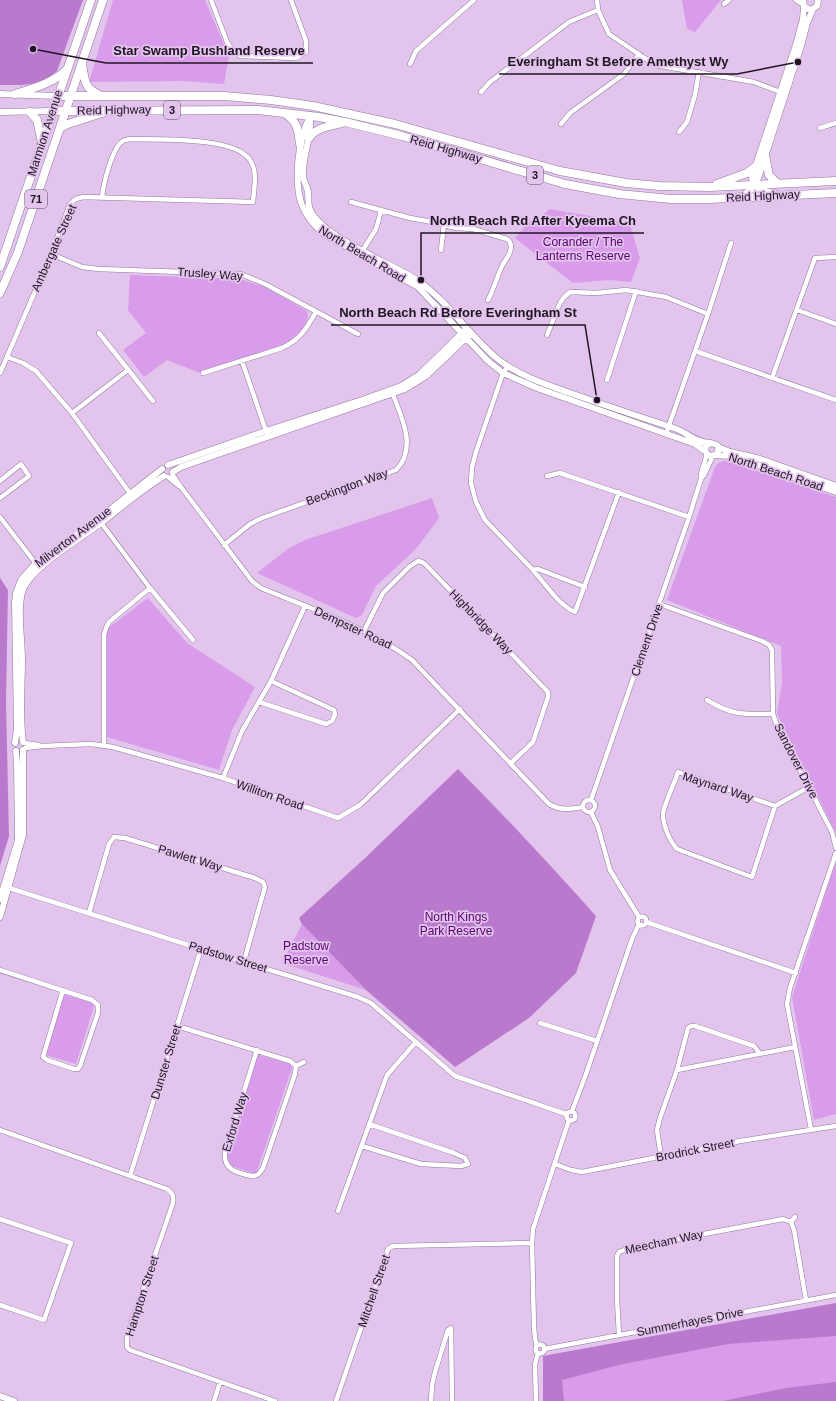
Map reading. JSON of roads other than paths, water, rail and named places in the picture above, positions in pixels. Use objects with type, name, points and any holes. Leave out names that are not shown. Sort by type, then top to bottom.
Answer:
[{"type":"highway","name":"Marmion Avenue","points":[[0,267],[91,0]]},
{"type":"highway","name":"Marmion Avenue","points":[[0,293],[18,252],[103,0]]},
{"type":"highway","points":[[82,64],[87,86],[90,90],[100,95]]},
{"type":"highway","points":[[15,94],[55,79],[68,68]]},
{"type":"highway","name":"Reid Highway","points":[[58,96],[225,96],[271,100],[338,111],[395,124],[548,168],[582,176],[644,185],[709,187],[754,182],[777,183],[836,181]]},
{"type":"highway","points":[[271,100],[301,111],[310,116],[338,111]]},
{"type":"highway","points":[[60,128],[68,124],[113,110]]},
{"type":"highway","name":"Reid Highway","points":[[53,111],[258,110],[283,112],[345,122],[402,136],[565,184],[619,194],[709,199],[836,193]]},
{"type":"highway","points":[[30,112],[37,120],[42,144]]},
{"type":"highway","points":[[283,112],[294,121],[297,127],[300,144]]},
{"type":"highway","points":[[309,138],[319,129],[345,122]]},
{"type":"highway","points":[[765,155],[768,172],[771,178],[777,183]]},
{"type":"highway","points":[[709,187],[747,173],[755,167]]},
{"type":"street","points":[[211,0],[227,42],[232,50],[240,56],[296,58],[306,52],[306,41],[291,0]]},
{"type":"street","points":[[410,64],[416,51],[474,0]]},
{"type":"street","points":[[597,0],[598,10],[609,34],[655,65],[754,82],[783,92]]},
{"type":"street","points":[[724,4],[729,0]]},
{"type":"street","points":[[796,0],[803,4],[808,10],[814,9]]},
{"type":"street","points":[[783,195],[763,191],[754,182],[755,167],[801,46],[807,23],[817,6],[818,0]]},
{"type":"street","points":[[738,197],[750,191],[765,155],[804,14],[803,4]]},
{"type":"street","points":[[481,92],[490,82],[569,22],[598,10]]},
{"type":"street","points":[[561,124],[570,113],[624,74],[639,54]]},
{"type":"street","points":[[679,132],[687,122],[696,95],[699,72]]},
{"type":"street","points":[[0,94],[58,96]]},
{"type":"street","points":[[0,112],[53,111]]},
{"type":"street","name":"North Beach Road","points":[[310,116],[309,138],[303,175],[308,191],[307,201],[311,213],[327,230],[418,287],[488,361],[503,373],[537,388],[695,444],[705,452]]},
{"type":"street","name":"North Beach Road","points":[[310,116],[300,144],[298,189],[300,201],[305,213],[313,224],[324,234],[408,274],[424,285],[440,299],[490,353],[524,376],[669,426],[698,441],[710,443]]},
{"type":"street","points":[[820,128],[836,123]]},
{"type":"street","name":"Ambergate Street","points":[[0,373],[70,204],[76,199],[83,197],[102,197],[253,202],[255,170],[250,159],[241,151],[207,141],[129,139],[118,145],[106,174],[102,197]]},
{"type":"street","points":[[351,202],[381,211],[444,224],[456,228],[473,228],[498,235],[510,241],[511,248],[509,255],[503,264],[494,290],[488,300]]},
{"type":"street","points":[[362,252],[376,229],[381,211]]},
{"type":"street","points":[[441,250],[444,224]]},
{"type":"street","points":[[666,434],[731,243]]},
{"type":"street","name":"Trusley Way","points":[[50,254],[82,267],[98,269],[241,274],[265,284],[358,334]]},
{"type":"street","points":[[772,378],[815,258],[836,257]]},
{"type":"street","points":[[547,335],[560,303],[570,292],[596,293],[626,290],[636,291],[666,297],[708,314]]},
{"type":"street","points":[[607,380],[636,291]]},
{"type":"street","points":[[796,310],[836,324]]},
{"type":"street","points":[[203,373],[242,362],[282,348],[294,342],[304,332],[316,312]]},
{"type":"street","name":"Milverton Avenue","points":[[464,336],[466,328]]},
{"type":"street","points":[[99,333],[153,400]]},
{"type":"street","name":"Milverton Avenue","points":[[168,465],[267,434],[392,392],[419,375],[464,336],[471,334]]},
{"type":"street","points":[[695,351],[836,400]]},
{"type":"street","points":[[7,357],[23,363],[36,371],[72,413],[132,495]]},
{"type":"street","points":[[242,362],[267,434]]},
{"type":"street","points":[[508,366],[503,373],[472,467],[471,483],[476,502],[485,520],[563,604],[575,612],[618,492]]},
{"type":"street","points":[[72,413],[128,370]]},
{"type":"street","name":"Beckington Way","points":[[224,545],[250,524],[262,518],[396,470],[404,458],[407,438],[392,392]]},
{"type":"street","name":"Milverton Avenue","points":[[132,495],[181,467],[267,434]]},
{"type":"street","points":[[710,443],[715,444],[718,447],[718,451],[715,456],[708,456],[705,452],[706,446],[710,443]]},
{"type":"street","name":"North Beach Road","points":[[718,447],[730,452],[757,458],[836,486]]},
{"type":"street","name":"Clement Drive","points":[[701,479],[700,474],[705,460],[705,452]]},
{"type":"street","name":"North Beach Road","points":[[715,456],[729,456],[744,460],[836,492]]},
{"type":"street","name":"Clement Drive","points":[[591,800],[701,479],[715,456]]},
{"type":"street","points":[[0,481],[21,464],[29,476],[0,498]]},
{"type":"street","points":[[168,465],[172,468],[169,475],[162,473],[162,469],[164,466],[168,465]]},
{"type":"street","name":"Milverton Avenue","points":[[0,917],[18,836],[17,764],[16,750],[14,747],[17,729],[14,603],[16,593],[21,580],[37,566],[100,521],[162,469]]},
{"type":"street","points":[[547,476],[560,473],[689,517]]},
{"type":"street","name":"Dempster Road","points":[[169,475],[180,487],[252,581],[261,588],[364,631],[399,650],[412,660],[460,709],[549,804],[568,810],[583,807]]},
{"type":"street","points":[[0,517],[37,566]]},
{"type":"street","points":[[100,521],[150,588],[193,640]]},
{"type":"street","name":"Highbridge Way","points":[[364,631],[382,593],[409,567],[418,561],[426,565],[548,692],[548,697],[533,742],[511,763]]},
{"type":"street","name":"Milverton Avenue","points":[[0,899],[6,887],[23,835],[24,746],[21,729],[22,658],[20,605],[24,586],[37,566]]},
{"type":"street","points":[[533,570],[538,569],[585,587]]},
{"type":"street","points":[[104,745],[104,635],[106,628],[109,622],[150,588]]},
{"type":"street","name":"Sandover Drive","points":[[659,604],[762,641],[769,645],[772,650],[773,714],[776,723],[832,832],[836,848]]},
{"type":"street","points":[[223,778],[242,731],[271,681],[305,606]]},
{"type":"street","points":[[259,702],[326,724],[332,721],[335,714],[334,710],[271,681]]},
{"type":"street","points":[[707,700],[720,708],[734,713],[773,714]]},
{"type":"street","name":"Williton Road","points":[[24,746],[104,745],[223,778],[338,818],[360,805],[460,709]]},
{"type":"street","points":[[15,743],[18,740],[24,746],[20,752],[16,750]]},
{"type":"street","name":"Maynard Way","points":[[678,772],[776,806],[752,876],[677,849],[672,843],[664,823],[663,813],[678,772]]},
{"type":"street","points":[[776,806],[809,787]]},
{"type":"street","name":"Clement Drive","points":[[583,807],[586,800],[591,800]]},
{"type":"street","name":"Clement Drive","points":[[591,800],[595,805],[591,812],[598,827],[610,870],[639,917]]},
{"type":"street","points":[[583,807],[585,811],[591,812]]},
{"type":"street","name":"Pawlett Way","points":[[89,913],[110,844],[114,838],[125,838],[197,859],[256,878],[263,882],[265,886],[244,961]]},
{"type":"street","points":[[811,1129],[787,1004],[790,988],[836,853]]},
{"type":"street","name":"Padstow Street","points":[[6,887],[358,997],[371,1003],[455,1076],[566,1114]]},
{"type":"street","points":[[536,1401],[535,1364],[538,1353],[535,1350],[537,1346],[534,1338],[533,1229],[536,1216],[569,1120],[566,1114],[572,1111],[632,939],[639,924],[637,922],[639,917],[644,918],[646,922],[796,973]]},
{"type":"street","points":[[639,924],[644,925],[646,922]]},
{"type":"street","name":"Dunster Street","points":[[130,1176],[201,949]]},
{"type":"street","points":[[0,970],[63,990],[92,1000],[98,1006],[98,1013],[78,1069],[46,1060],[43,1057],[63,990]]},
{"type":"street","points":[[540,1023],[597,1041]]},
{"type":"street","points":[[177,1026],[290,1061],[296,1066],[304,1062]]},
{"type":"street","points":[[661,1157],[657,1130],[677,1070],[688,1028],[691,1026],[702,1028],[754,1046],[760,1054]]},
{"type":"street","points":[[338,1211],[362,1146],[382,1085],[387,1075],[416,1042]]},
{"type":"street","points":[[677,1070],[795,1047]]},
{"type":"street","name":"Exford Way","points":[[257,1050],[225,1152],[225,1164],[232,1170],[256,1176],[263,1168],[295,1074],[296,1066]]},
{"type":"street","points":[[569,1120],[573,1120],[575,1116],[572,1111]]},
{"type":"street","points":[[362,1146],[421,1164],[461,1166],[468,1164],[465,1158],[454,1153],[369,1124]]},
{"type":"street","name":"Brodrick Street","points":[[555,1164],[571,1170],[582,1172],[811,1129],[836,1126]]},
{"type":"street","points":[[0,1130],[130,1176]]},
{"type":"street","name":"Hampton Street","points":[[130,1176],[167,1189],[174,1197],[127,1336],[127,1347],[130,1350],[275,1401]]},
{"type":"street","points":[[795,1217],[791,1222],[794,1230],[806,1300]]},
{"type":"street","points":[[0,1219],[71,1243],[44,1320],[0,1305]]},
{"type":"street","name":"Meecham Way","points":[[619,1335],[617,1292],[617,1256],[619,1252],[630,1248],[783,1219],[791,1222]]},
{"type":"street","name":"Mitchell Street","points":[[336,1401],[388,1249],[393,1246],[532,1243]]},
{"type":"street","name":"Summerhayes Drive","points":[[544,1349],[836,1295]]},
{"type":"street","points":[[432,1401],[432,1385],[435,1372],[448,1330],[451,1328],[452,1401]]},
{"type":"street","points":[[537,1346],[542,1345],[544,1349],[542,1353],[538,1353]]},
{"type":"street","points":[[214,1401],[220,1382]]},
{"type":"street","points":[[0,1396],[14,1401]]},
{"type":"place","name":"Star Swamp Bushland Reserve","points":[[33,49]]},
{"type":"place","name":"Everingham St Before Amethyst Wy","points":[[798,62]]},
{"type":"place","name":"North Beach Rd After Kyeema Ch","points":[[421,280]]},
{"type":"place","name":"North Beach Rd Before Everingham St","points":[[597,400]]},
{"type":"park label","name":"Corander / The Lanterns Reserve","points":[[583,249]]},
{"type":"park label","name":"North Kings Park Reserve","points":[[456,924]]},
{"type":"park label","name":"Padstow Reserve","points":[[306,953]]}]
